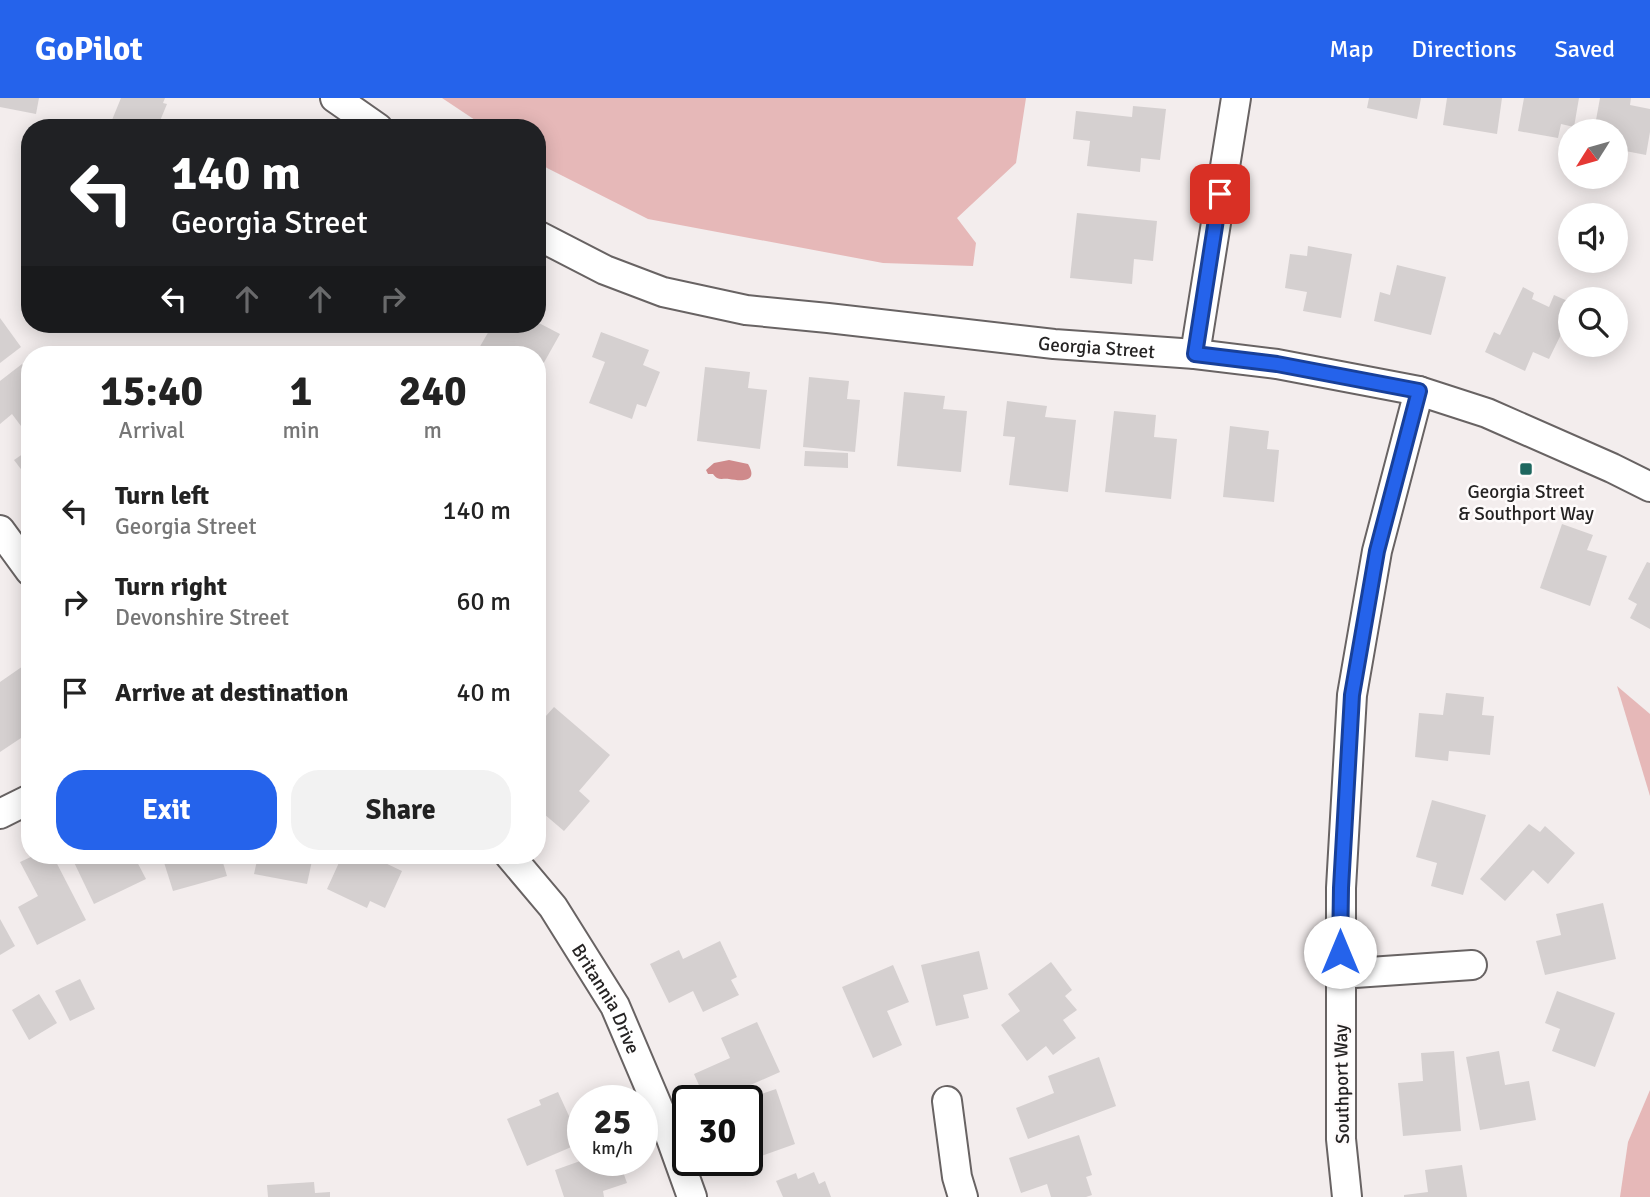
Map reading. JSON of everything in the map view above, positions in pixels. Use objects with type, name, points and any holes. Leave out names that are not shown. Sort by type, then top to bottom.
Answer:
[{"type":"street","points":[[335,98],[364,119]]},
{"type":"street","points":[[1195,354],[1236,98]]},
{"type":"street","name":"Georgia Street","points":[[546,240],[605,270],[663,292],[746,310],[1054,344],[1195,354],[1277,364],[1419,391],[1487,413],[1650,486]]},
{"type":"street","name":"Southport Way","points":[[1347,1197],[1341,1139],[1340,974],[1341,888],[1352,695],[1377,551],[1419,391]]},
{"type":"street","points":[[0,530],[21,558]]},
{"type":"street","points":[[0,814],[21,804]]},
{"type":"street","name":"Britannia Drive","points":[[517,864],[553,907],[615,1006],[669,1133],[692,1197]]},
{"type":"street","points":[[1340,974],[1472,965]]},
{"type":"street","points":[[947,1101],[957,1177],[963,1197]]},
{"type":"shaded area","points":[[442,98],[1026,98],[1016,163],[957,218],[976,243],[973,266],[883,263],[648,219],[546,167],[546,119],[474,119]]},
{"type":"shaded area","points":[[729,460],[748,464],[751,470],[750,478],[720,479],[708,474],[706,470],[714,463]]},
{"type":"shaded area","points":[[1617,686],[1650,714],[1650,796]]},
{"type":"shaded area","points":[[1650,1090],[1650,1197],[1620,1197],[1628,1142]]},
{"type":"building","points":[[0,98],[39,98],[36,114],[0,107]]},
{"type":"building","points":[[121,98],[165,98],[163,103],[167,104],[161,119],[112,119]]},
{"type":"building","points":[[1369,98],[1421,98],[1417,119],[1367,108]]},
{"type":"building","points":[[1447,98],[1502,98],[1497,134],[1443,125]]},
{"type":"building","points":[[1524,98],[1579,98],[1575,119],[1558,119],[1558,138],[1518,131]]},
{"type":"building","points":[[1600,98],[1631,98],[1630,105],[1650,109],[1646,155],[1628,152],[1628,119],[1596,119]]},
{"type":"building","points":[[1133,106],[1166,109],[1160,160],[1141,158],[1140,172],[1087,166],[1090,141],[1073,139],[1076,111],[1132,117]]},
{"type":"building","points":[[1077,213],[1157,221],[1153,261],[1134,259],[1132,284],[1070,278]]},
{"type":"building","points":[[1308,246],[1352,254],[1341,318],[1303,311],[1307,292],[1285,288],[1290,254],[1307,256]]},
{"type":"building","points":[[1397,265],[1446,277],[1431,335],[1374,321],[1380,292],[1390,295]]},
{"type":"building","points":[[1523,287],[1534,293],[1532,299],[1549,307],[1554,295],[1558,297],[1558,341],[1549,359],[1533,352],[1525,371],[1485,352],[1494,332],[1500,335]]},
{"type":"building","points":[[0,318],[21,347],[0,363]]},
{"type":"building","points":[[546,327],[560,334],[546,359],[546,346],[480,346],[488,333],[546,333]]},
{"type":"building","points":[[601,332],[649,350],[643,365],[660,372],[646,407],[637,404],[632,419],[589,403],[605,362],[592,357]]},
{"type":"building","points":[[21,365],[21,426],[12,414],[0,424],[0,381]]},
{"type":"building","points":[[705,367],[750,372],[748,388],[767,390],[760,449],[697,441]]},
{"type":"building","points":[[809,377],[849,381],[847,399],[860,400],[855,452],[803,447]]},
{"type":"building","points":[[904,392],[945,396],[943,409],[967,411],[961,472],[897,466]]},
{"type":"building","points":[[1007,401],[1047,406],[1045,417],[1076,420],[1068,492],[1009,485],[1015,437],[1003,436]]},
{"type":"building","points":[[1114,411],[1156,415],[1154,437],[1177,439],[1171,499],[1105,492]]},
{"type":"building","points":[[1230,426],[1269,431],[1267,449],[1279,450],[1274,502],[1223,497]]},
{"type":"building","points":[[805,451],[848,453],[848,468],[804,466]]},
{"type":"building","points":[[21,455],[21,469],[14,460]]},
{"type":"building","points":[[1562,524],[1593,535],[1587,550],[1607,556],[1590,606],[1540,588]]},
{"type":"building","points":[[1647,562],[1650,563],[1650,629],[1630,618],[1637,604],[1628,599]]},
{"type":"building","points":[[21,667],[21,738],[0,752],[0,682]]},
{"type":"building","points":[[1446,693],[1484,697],[1482,715],[1494,716],[1490,755],[1449,751],[1448,761],[1415,757],[1419,713],[1443,715]]},
{"type":"building","points":[[554,707],[610,755],[579,791],[590,801],[564,831],[546,816],[546,716]]},
{"type":"building","points":[[1432,800],[1486,815],[1463,895],[1431,886],[1437,863],[1416,857]]},
{"type":"building","points":[[1529,824],[1540,832],[1545,826],[1575,853],[1548,884],[1533,870],[1505,901],[1480,879]]},
{"type":"building","points":[[21,864],[57,864],[86,920],[37,945],[18,907],[38,896]]},
{"type":"building","points":[[75,864],[138,864],[146,879],[94,904]]},
{"type":"building","points":[[165,864],[223,864],[227,876],[173,891]]},
{"type":"building","points":[[256,864],[311,864],[307,884],[254,874]]},
{"type":"building","points":[[338,864],[387,864],[402,871],[385,908],[370,901],[367,908],[327,889]]},
{"type":"building","points":[[1603,903],[1616,959],[1545,975],[1536,941],[1561,935],[1556,914]]},
{"type":"building","points":[[0,919],[15,946],[0,955]]},
{"type":"building","points":[[720,941],[737,977],[731,980],[739,995],[703,1012],[693,991],[669,1003],[650,964],[679,950],[683,959]]},
{"type":"building","points":[[979,951],[988,989],[963,995],[969,1018],[936,1026],[921,965]]},
{"type":"building","points":[[1051,962],[1072,990],[1065,996],[1077,1010],[1063,1020],[1076,1038],[1053,1055],[1046,1046],[1027,1061],[1001,1025],[1020,1011],[1008,994]]},
{"type":"building","points":[[893,965],[909,1002],[887,1011],[902,1045],[873,1058],[842,987]]},
{"type":"building","points":[[80,979],[95,1009],[70,1021],[55,991]]},
{"type":"building","points":[[1557,991],[1615,1013],[1595,1067],[1552,1051],[1560,1029],[1545,1023]]},
{"type":"building","points":[[39,994],[57,1023],[29,1040],[12,1010]]},
{"type":"building","points":[[757,1022],[780,1072],[750,1085],[699,1085],[694,1074],[730,1058],[721,1038]]},
{"type":"building","points":[[1454,1051],[1461,1131],[1403,1136],[1398,1083],[1423,1081],[1421,1053]]},
{"type":"building","points":[[1499,1051],[1505,1085],[1529,1081],[1536,1120],[1480,1130],[1466,1057]]},
{"type":"building","points":[[1099,1057],[1116,1106],[1028,1139],[1016,1108],[1054,1093],[1048,1076]]},
{"type":"building","points":[[776,1089],[795,1144],[763,1155],[763,1093]]},
{"type":"building","points":[[558,1092],[567,1112],[567,1149],[527,1166],[507,1119],[541,1105],[539,1100]]},
{"type":"building","points":[[1079,1135],[1092,1175],[1086,1177],[1092,1195],[1051,1197],[1047,1184],[1021,1193],[1009,1158]]},
{"type":"building","points":[[1462,1165],[1467,1197],[1404,1197],[1428,1192],[1425,1170]]},
{"type":"building","points":[[567,1166],[567,1176],[625,1176],[627,1183],[603,1191],[604,1197],[564,1197],[555,1170]]},
{"type":"building","points":[[814,1172],[819,1184],[825,1181],[831,1197],[783,1197],[776,1181],[796,1173],[798,1179]]},
{"type":"building","points":[[314,1182],[315,1193],[330,1192],[330,1197],[268,1197],[267,1185]]},
{"type":"place","name":"Georgia Street & Southport Way","points":[[1526,469]]},
{"type":"route","points":[[1220,194],[1195,354],[1277,364],[1419,391],[1377,551],[1352,695],[1340,952]]}]
